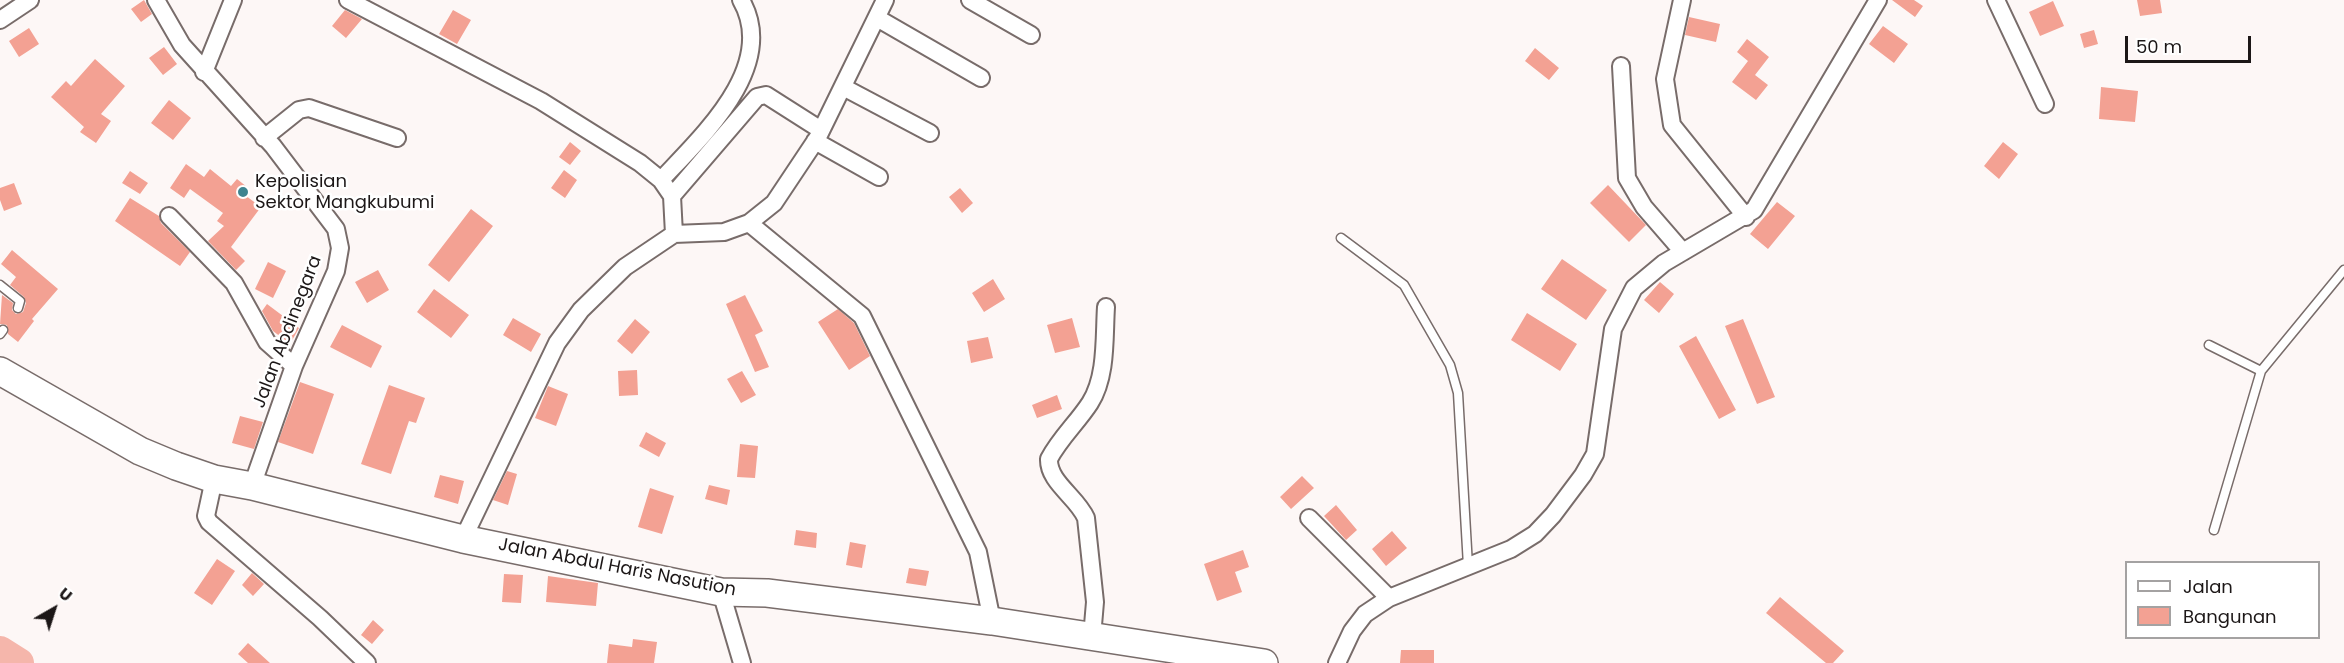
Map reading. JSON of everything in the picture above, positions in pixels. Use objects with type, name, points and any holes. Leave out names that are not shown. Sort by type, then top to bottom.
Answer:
[{"type":"main road","name":"Jalan Abdul Haris Nasution","points":[[0,371],[140,451],[214,479],[252,486],[464,539],[721,592],[767,593],[992,621],[1264,663]]},
{"type":"street","points":[[0,20],[30,0]]},
{"type":"street","name":"Jalan Abdinegara","points":[[156,0],[182,45],[264,138],[329,220],[338,236],[336,271],[294,366],[252,486]]},
{"type":"street","points":[[204,72],[233,0]]},
{"type":"street","points":[[348,0],[541,101],[640,163],[661,180],[672,196],[674,234]]},
{"type":"street","points":[[661,180],[710,126],[730,99],[744,71],[752,47],[751,31],[741,0]]},
{"type":"street","points":[[464,539],[557,343],[582,310],[625,267],[674,234],[724,232],[749,223],[774,203],[818,135],[885,0]]},
{"type":"street","points":[[970,0],[1031,35]]},
{"type":"street","points":[[1682,0],[1665,79],[1672,125],[1746,217]]},
{"type":"street","points":[[1337,663],[1356,623],[1365,614],[1389,598],[1511,549],[1534,534],[1583,475],[1595,454],[1612,329],[1634,288],[1683,252],[1746,217],[1754,210],[1878,0]]},
{"type":"street","points":[[1996,0],[2045,104]]},
{"type":"street","points":[[877,18],[981,78]]},
{"type":"street","points":[[1621,66],[1627,178],[1644,207],[1683,252]]},
{"type":"street","points":[[843,87],[930,133]]},
{"type":"street","points":[[672,196],[757,98],[766,95],[818,135],[879,177]]},
{"type":"street","points":[[264,138],[299,110],[309,108],[397,138]]},
{"type":"street","points":[[170,216],[234,283],[267,342],[294,366]]},
{"type":"street","points":[[749,223],[862,316],[978,552],[992,621]]},
{"type":"street","points":[[1092,637],[1095,602],[1086,518],[1082,508],[1053,476],[1049,459],[1058,441],[1090,403],[1097,389],[1102,369],[1106,307]]},
{"type":"street","points":[[214,479],[206,516],[209,522],[320,618],[367,663]]},
{"type":"street","points":[[1309,518],[1389,598]]},
{"type":"street","points":[[721,592],[742,663]]},
{"type":"lane","points":[[1341,238],[1404,285],[1450,365],[1458,393],[1468,567]]},
{"type":"lane","points":[[2214,530],[2260,371],[2344,270]]},
{"type":"lane","points":[[0,285],[20,301],[18,308]]},
{"type":"lane","points":[[2209,345],[2260,371]]},
{"type":"building","points":[[144,0],[152,14],[141,22],[131,9]]},
{"type":"building","points":[[1892,0],[1914,0],[1923,6],[1915,17]]},
{"type":"building","points":[[2137,0],[2160,0],[2162,13],[2140,16]]},
{"type":"building","points":[[2053,1],[2064,26],[2040,36],[2029,12]]},
{"type":"building","points":[[345,10],[362,19],[346,38],[332,26]]},
{"type":"building","points":[[453,10],[471,20],[457,44],[439,34]]},
{"type":"building","points":[[1689,17],[1720,24],[1716,42],[1685,35]]},
{"type":"building","points":[[1883,26],[1908,44],[1894,63],[1869,44]]},
{"type":"building","points":[[29,28],[39,44],[19,57],[9,41]]},
{"type":"building","points":[[2094,30],[2098,44],[2084,48],[2080,34]]},
{"type":"building","points":[[1747,39],[1769,57],[1755,75],[1768,85],[1756,100],[1732,82],[1748,61],[1737,52]]},
{"type":"building","points":[[164,47],[177,64],[163,75],[149,58]]},
{"type":"building","points":[[1535,48],[1559,68],[1549,80],[1525,61]]},
{"type":"building","points":[[95,59],[125,86],[101,114],[111,121],[96,143],[80,132],[84,127],[51,97],[66,81],[71,86]]},
{"type":"building","points":[[2101,87],[2138,91],[2135,122],[2099,119]]},
{"type":"building","points":[[169,100],[191,118],[173,140],[151,123]]},
{"type":"building","points":[[570,142],[581,151],[570,165],[559,157]]},
{"type":"building","points":[[2003,142],[2018,154],[1999,179],[1984,166]]},
{"type":"building","points":[[186,164],[204,177],[210,169],[231,186],[237,179],[247,187],[242,193],[261,207],[231,247],[245,261],[236,270],[208,241],[224,226],[217,221],[223,213],[190,189],[184,198],[170,188]]},
{"type":"building","points":[[564,170],[577,180],[565,198],[551,188]]},
{"type":"building","points":[[130,171],[148,183],[140,194],[122,183]]},
{"type":"building","points":[[14,183],[22,204],[4,211],[0,200],[0,188]]},
{"type":"building","points":[[1608,185],[1646,225],[1629,242],[1590,203]]},
{"type":"building","points":[[960,188],[973,203],[962,213],[949,197]]},
{"type":"building","points":[[130,198],[159,216],[161,223],[190,252],[180,266],[115,221]]},
{"type":"building","points":[[1777,202],[1795,216],[1768,249],[1750,234]]},
{"type":"building","points":[[471,209],[493,226],[449,282],[428,265]]},
{"type":"building","points":[[12,250],[58,289],[32,319],[34,321],[18,342],[8,334],[7,325],[0,324],[2,295],[13,303],[12,310],[16,314],[23,312],[26,303],[24,297],[10,285],[16,277],[1,264]]},
{"type":"building","points":[[1562,259],[1607,290],[1586,320],[1541,289]]},
{"type":"building","points":[[268,262],[286,271],[273,298],[255,289]]},
{"type":"building","points":[[378,270],[389,290],[367,303],[355,282]]},
{"type":"building","points":[[993,279],[1005,299],[984,312],[972,293]]},
{"type":"building","points":[[1660,282],[1674,294],[1659,313],[1644,300]]},
{"type":"building","points":[[434,289],[469,315],[451,338],[417,312]]},
{"type":"building","points":[[745,295],[763,331],[755,335],[769,367],[755,372],[726,304]]},
{"type":"building","points":[[267,304],[299,328],[290,344],[273,331],[262,311]]},
{"type":"building","points":[[838,309],[854,323],[870,356],[849,370],[818,322]]},
{"type":"building","points":[[1527,313],[1577,344],[1560,371],[1511,340]]},
{"type":"building","points":[[513,318],[541,334],[531,352],[503,335]]},
{"type":"building","points":[[1072,318],[1080,347],[1055,353],[1047,325]]},
{"type":"building","points":[[635,319],[650,332],[632,354],[617,341]]},
{"type":"building","points":[[1743,319],[1775,397],[1757,404],[1725,326]]},
{"type":"building","points":[[342,325],[382,346],[371,368],[330,347]]},
{"type":"building","points":[[1696,336],[1736,410],[1719,419],[1679,346]]},
{"type":"building","points":[[988,337],[993,358],[971,363],[967,341]]},
{"type":"building","points":[[637,370],[638,395],[619,396],[618,371]]},
{"type":"building","points":[[742,371],[756,395],[741,403],[727,379]]},
{"type":"building","points":[[300,382],[334,394],[313,454],[278,442]]},
{"type":"building","points":[[389,385],[425,398],[416,423],[409,421],[391,474],[361,464]]},
{"type":"building","points":[[548,386],[568,394],[556,426],[535,418]]},
{"type":"building","points":[[1057,395],[1062,409],[1037,418],[1032,405]]},
{"type":"building","points":[[240,416],[263,422],[254,449],[232,443]]},
{"type":"building","points":[[646,432],[666,443],[659,457],[639,446]]},
{"type":"building","points":[[740,444],[758,446],[755,478],[737,477]]},
{"type":"building","points":[[507,471],[517,474],[508,505],[493,500]]},
{"type":"building","points":[[440,475],[464,481],[458,504],[434,497]]},
{"type":"building","points":[[1302,476],[1314,488],[1291,509],[1280,497]]},
{"type":"building","points":[[709,485],[730,490],[727,505],[705,499]]},
{"type":"building","points":[[650,488],[674,496],[662,534],[638,527]]},
{"type":"building","points":[[1336,505],[1357,530],[1346,540],[1324,516]]},
{"type":"building","points":[[796,530],[817,533],[816,548],[794,545]]},
{"type":"building","points":[[1392,531],[1407,548],[1386,566],[1372,549]]},
{"type":"building","points":[[850,542],[866,545],[862,568],[846,565]]},
{"type":"building","points":[[1243,550],[1249,567],[1235,572],[1242,592],[1217,601],[1204,564]]},
{"type":"building","points":[[217,559],[235,571],[212,605],[194,593]]},
{"type":"building","points":[[909,568],[929,571],[926,586],[906,583]]},
{"type":"building","points":[[252,573],[264,584],[253,596],[242,585]]},
{"type":"building","points":[[504,574],[523,575],[521,603],[502,602]]},
{"type":"building","points":[[548,576],[598,583],[596,606],[546,602]]},
{"type":"building","points":[[1780,597],[1844,651],[1833,663],[1826,663],[1766,613]]},
{"type":"building","points":[[373,620],[384,630],[372,644],[361,635]]},
{"type":"building","points":[[633,639],[657,642],[654,663],[607,663],[609,644],[632,647]]},
{"type":"building","points":[[248,643],[270,663],[248,663],[238,654]]},
{"type":"building","points":[[1401,650],[1434,650],[1434,663],[1400,663]]},
{"type":"waterway","points":[[0,651],[19,663]]},
{"type":"place","name":"Kepolisian Sektor Mangkubumi","points":[[243,192]]}]
